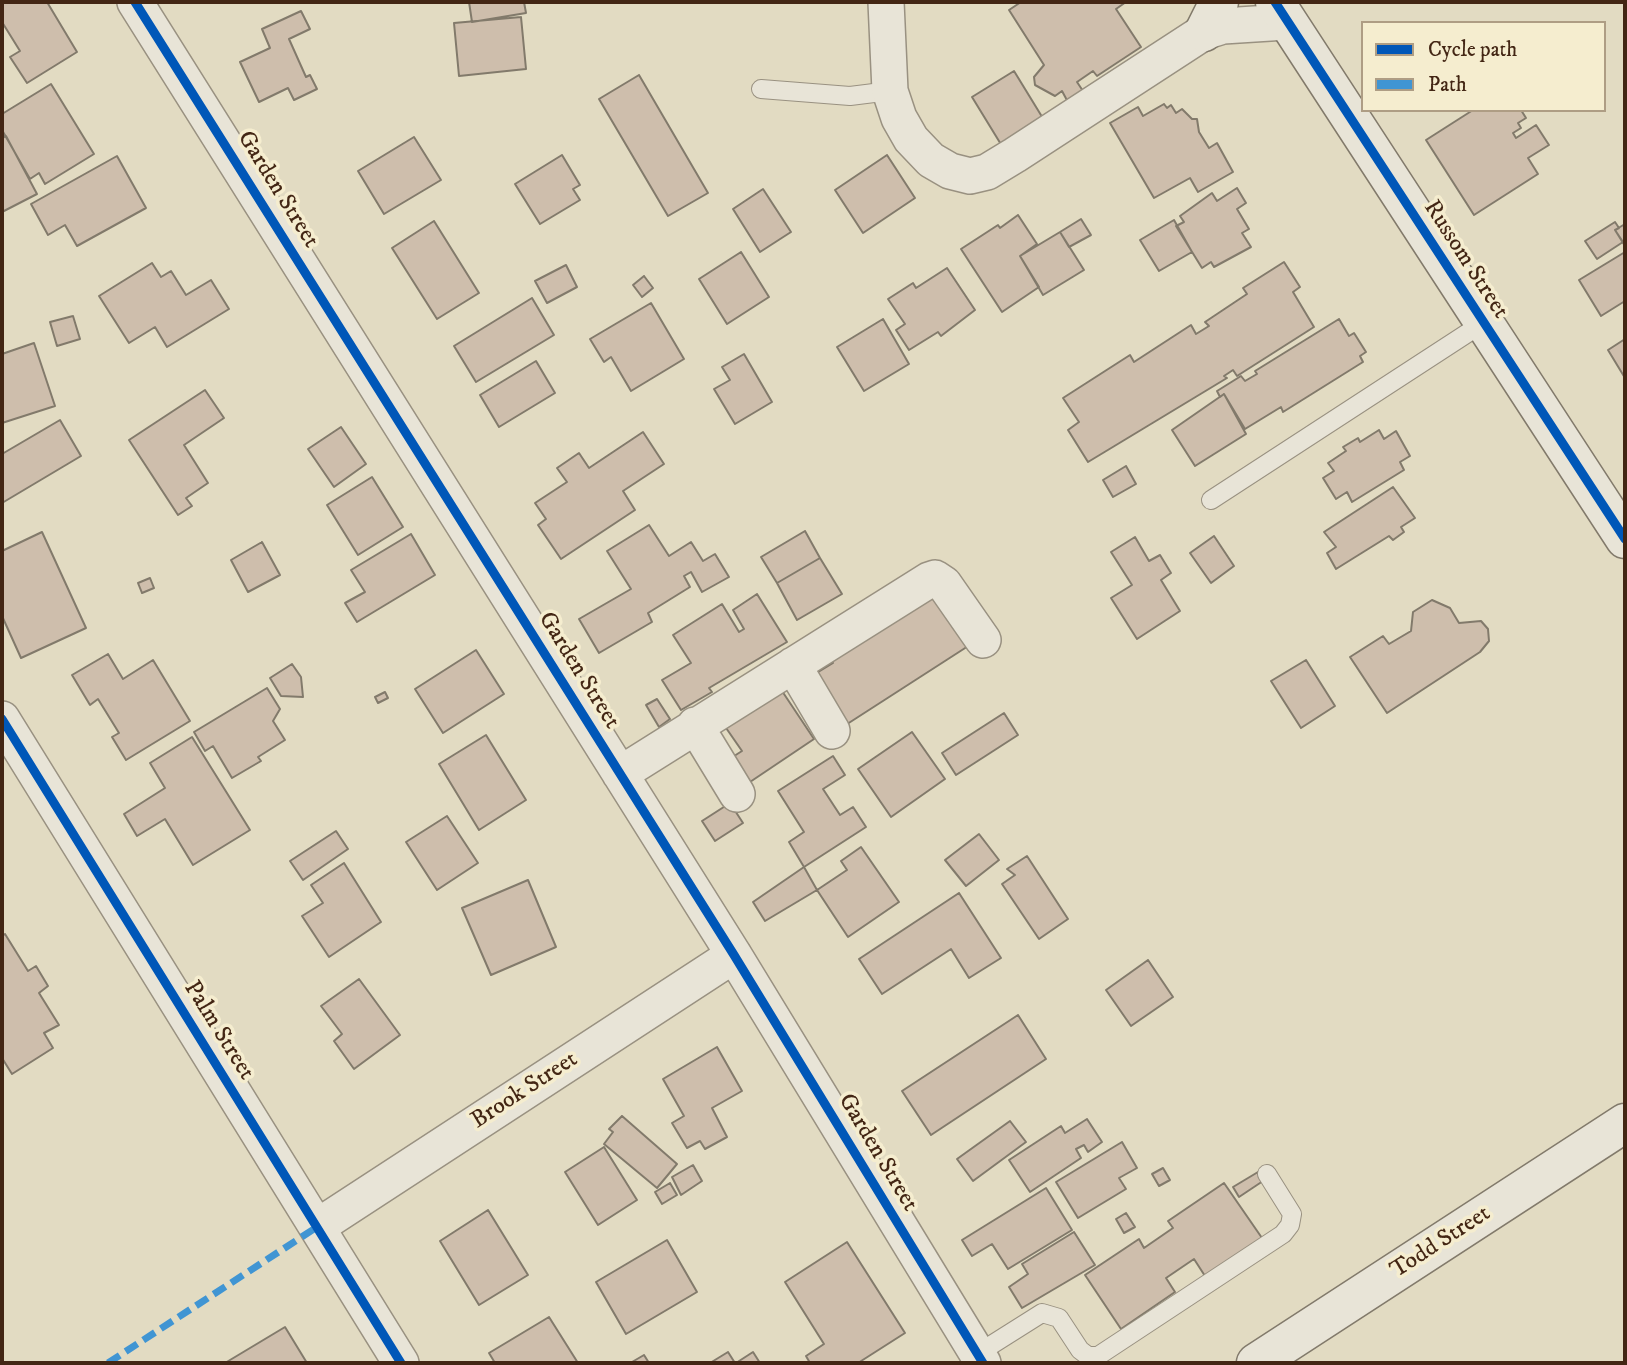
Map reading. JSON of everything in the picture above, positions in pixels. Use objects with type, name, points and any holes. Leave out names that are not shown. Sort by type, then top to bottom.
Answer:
[{"type":"street","name":"Garden Street","points":[[135,2],[734,955],[980,1359]]},
{"type":"street","name":"Russom Street","points":[[886,2],[890,91],[899,118],[911,139],[931,160],[950,171],[970,176],[987,172],[1016,155],[1211,17],[1223,26],[1280,12],[1625,539]]},
{"type":"street","points":[[620,774],[935,578],[944,584],[982,640]]},
{"type":"street","points":[[793,665],[832,731]]},
{"type":"street","name":"Palm Street","points":[[2,719],[401,1363]]},
{"type":"street","points":[[695,725],[737,794]]},
{"type":"street","name":"Brook Street","points":[[317,1227],[734,955]]},
{"type":"street","name":"Todd Street","points":[[1256,1363],[1625,1123]]},
{"type":"lane","points":[[761,89],[850,96],[890,91]]},
{"type":"lane","points":[[1211,500],[1483,323]]},
{"type":"lane","points":[[980,1359],[1042,1313],[1059,1318],[1080,1350],[1088,1356],[1098,1356],[1283,1234],[1290,1225],[1292,1214],[1267,1174]]},
{"type":"building","points":[[2,2],[47,2],[77,52],[27,83],[10,57],[20,51],[2,22]]},
{"type":"building","points":[[469,2],[524,2],[526,13],[472,22]]},
{"type":"building","points":[[1021,2],[1126,2],[1116,9],[1141,47],[1097,76],[1093,71],[1077,82],[1085,94],[1069,104],[1062,91],[1055,96],[1035,85],[1034,77],[1044,65],[1009,10]]},
{"type":"building","points":[[301,11],[310,29],[289,39],[306,77],[310,75],[317,89],[294,100],[288,88],[259,102],[240,62],[270,48],[262,29]]},
{"type":"building","points":[[521,17],[526,69],[459,76],[454,23]]},
{"type":"building","points":[[1014,71],[1044,120],[1002,146],[972,97]]},
{"type":"building","points":[[639,75],[708,193],[668,216],[599,99]]},
{"type":"building","points":[[51,84],[94,154],[45,184],[39,173],[30,179],[2,130],[2,114]]},
{"type":"building","points":[[1164,104],[1167,108],[1171,105],[1176,113],[1182,109],[1192,119],[1197,119],[1199,132],[1209,148],[1217,143],[1233,172],[1198,192],[1190,178],[1154,198],[1110,123],[1138,107],[1143,116]]},
{"type":"building","points":[[1470,112],[1522,112],[1526,118],[1518,123],[1521,128],[1513,133],[1516,138],[1536,125],[1549,145],[1528,158],[1538,174],[1474,215],[1426,140]]},
{"type":"building","points":[[6,136],[37,194],[2,212],[2,138]]},
{"type":"building","points":[[414,137],[441,180],[384,214],[358,171]]},
{"type":"building","points":[[562,155],[580,185],[573,189],[580,200],[540,224],[515,184]]},
{"type":"building","points":[[887,155],[915,198],[863,233],[835,190]]},
{"type":"building","points":[[117,156],[146,208],[77,246],[65,225],[48,235],[31,204]]},
{"type":"building","points":[[1237,188],[1246,203],[1237,209],[1249,229],[1242,233],[1251,247],[1214,267],[1211,262],[1202,268],[1176,226],[1184,222],[1180,216],[1212,193],[1217,201]]},
{"type":"building","points":[[763,189],[791,232],[760,252],[733,209]]},
{"type":"building","points":[[1018,215],[1037,244],[1020,256],[1039,287],[1002,312],[961,249]]},
{"type":"building","points":[[1081,219],[1091,235],[1069,247],[1060,232]]},
{"type":"building","points":[[1174,220],[1192,252],[1159,271],[1140,240]]},
{"type":"building","points":[[434,221],[479,293],[437,319],[392,248]]},
{"type":"building","points":[[1615,222],[1619,228],[1615,230],[1623,242],[1597,259],[1585,241]]},
{"type":"building","points":[[1625,224],[1625,246],[1615,230]]},
{"type":"building","points":[[1060,232],[1084,270],[1043,295],[1020,256]]},
{"type":"building","points":[[741,252],[769,297],[727,324],[699,279]]},
{"type":"building","points":[[1625,252],[1625,301],[1601,316],[1579,280]]},
{"type":"building","points":[[1284,262],[1300,287],[1293,292],[1314,327],[1237,376],[1233,370],[1224,376],[1227,378],[1088,462],[1068,430],[1079,422],[1063,398],[1130,355],[1134,362],[1191,325],[1196,334],[1209,326],[1205,322],[1247,294],[1243,288]]},
{"type":"building","points":[[152,263],[161,277],[171,271],[186,295],[211,280],[229,309],[167,347],[155,327],[129,343],[99,296]]},
{"type":"building","points":[[566,265],[577,287],[547,303],[535,281]]},
{"type":"building","points":[[947,268],[975,310],[941,336],[938,332],[909,350],[896,330],[905,324],[888,299],[913,283],[916,288]]},
{"type":"building","points":[[644,276],[653,288],[642,297],[633,285]]},
{"type":"building","points":[[532,298],[554,335],[476,382],[454,346]]},
{"type":"building","points":[[651,303],[684,359],[631,391],[611,357],[604,362],[590,339]]},
{"type":"building","points":[[73,316],[80,339],[57,346],[50,322]]},
{"type":"building","points":[[883,319],[909,364],[864,391],[837,347]]},
{"type":"building","points":[[1339,319],[1349,336],[1354,333],[1366,352],[1360,356],[1363,362],[1283,412],[1281,407],[1245,429],[1224,394],[1220,397],[1217,391],[1241,376],[1245,381],[1257,374],[1255,371]]},
{"type":"building","points":[[1625,339],[1625,378],[1608,350]]},
{"type":"building","points":[[34,343],[55,406],[2,423],[2,354]]},
{"type":"building","points":[[744,354],[772,402],[735,424],[714,389],[730,380],[722,367]]},
{"type":"building","points":[[536,361],[555,393],[499,427],[480,395]]},
{"type":"building","points":[[205,390],[224,418],[184,445],[208,483],[186,498],[192,506],[178,515],[129,440]]},
{"type":"building","points":[[1224,394],[1246,434],[1195,466],[1172,430]]},
{"type":"building","points":[[60,420],[81,456],[2,503],[2,454]]},
{"type":"building","points":[[341,427],[366,464],[334,487],[308,449]]},
{"type":"building","points":[[1379,430],[1384,439],[1396,431],[1410,456],[1400,462],[1404,470],[1352,502],[1347,492],[1336,499],[1323,478],[1334,471],[1328,463],[1346,451],[1343,447],[1358,438],[1360,442]]},
{"type":"building","points":[[643,432],[664,464],[623,491],[635,510],[561,559],[538,525],[546,519],[535,503],[567,482],[557,468],[579,453],[589,468]]},
{"type":"building","points":[[1126,466],[1136,484],[1113,497],[1103,480]]},
{"type":"building","points":[[372,477],[403,527],[358,555],[327,505]]},
{"type":"building","points":[[1393,487],[1415,518],[1401,527],[1404,532],[1393,540],[1389,536],[1336,569],[1327,553],[1336,547],[1324,532]]},
{"type":"building","points":[[649,525],[669,556],[691,542],[703,561],[715,554],[729,577],[702,592],[691,572],[684,576],[690,587],[648,613],[652,622],[599,653],[579,619],[631,589],[607,551]]},
{"type":"building","points":[[805,531],[820,558],[777,583],[761,557]]},
{"type":"building","points":[[42,532],[86,628],[21,658],[2,616],[2,551]]},
{"type":"building","points":[[411,534],[435,575],[357,622],[345,603],[365,592],[351,570]]},
{"type":"building","points":[[1214,536],[1234,566],[1211,583],[1190,553]]},
{"type":"building","points":[[1135,537],[1149,561],[1160,555],[1171,573],[1161,580],[1180,611],[1137,639],[1111,598],[1132,585],[1111,552]]},
{"type":"building","points":[[262,542],[280,575],[248,592],[231,560]]},
{"type":"building","points":[[820,558],[842,594],[797,620],[777,583]]},
{"type":"building","points":[[150,578],[154,588],[142,593],[138,583]]},
{"type":"building","points":[[940,587],[976,641],[841,728],[810,677],[833,663],[828,654]]},
{"type":"building","points":[[757,594],[787,642],[709,688],[712,692],[681,710],[662,680],[691,663],[673,635],[722,604],[739,632],[744,629],[733,610]]},
{"type":"building","points":[[1432,600],[1450,608],[1459,623],[1481,621],[1488,629],[1489,641],[1480,652],[1387,713],[1350,657],[1383,636],[1389,644],[1411,631],[1413,612]]},
{"type":"building","points":[[476,650],[504,694],[443,733],[415,689]]},
{"type":"building","points":[[108,654],[123,679],[153,660],[190,721],[126,760],[112,737],[119,733],[98,699],[90,705],[72,675]]},
{"type":"building","points":[[1306,660],[1335,706],[1301,728],[1271,681]]},
{"type":"building","points":[[292,664],[301,677],[303,697],[281,696],[270,678]]},
{"type":"building","points":[[267,688],[280,709],[273,721],[285,740],[258,757],[261,761],[232,778],[213,746],[205,751],[194,732]]},
{"type":"building","points":[[780,688],[814,739],[747,784],[731,758],[742,751],[724,725]]},
{"type":"building","points":[[385,692],[388,698],[378,703],[375,697]]},
{"type":"building","points":[[657,699],[670,719],[659,727],[646,705]]},
{"type":"building","points":[[1004,713],[1018,735],[956,775],[942,753]]},
{"type":"building","points":[[912,732],[945,779],[891,817],[858,769]]},
{"type":"building","points":[[486,735],[526,800],[479,830],[439,764]]},
{"type":"building","points":[[192,737],[250,830],[193,865],[165,819],[137,836],[124,814],[165,788],[150,763]]},
{"type":"building","points":[[833,756],[845,775],[823,789],[840,815],[853,807],[866,827],[804,867],[789,842],[804,832],[778,791]]},
{"type":"building","points":[[730,803],[743,823],[715,841],[702,821]]},
{"type":"building","points":[[447,816],[478,863],[437,890],[406,842]]},
{"type":"building","points":[[336,831],[348,849],[303,880],[290,861]]},
{"type":"building","points":[[979,834],[999,860],[966,886],[945,860]]},
{"type":"building","points":[[861,847],[899,902],[848,937],[817,890],[847,870],[841,861]]},
{"type":"building","points":[[1027,856],[1068,919],[1039,939],[1002,884],[1015,875],[1007,869]]},
{"type":"building","points":[[344,863],[381,922],[329,957],[302,916],[323,903],[311,885]]},
{"type":"building","points":[[804,867],[817,890],[765,921],[753,902]]},
{"type":"building","points":[[528,880],[556,947],[491,975],[462,908]]},
{"type":"building","points":[[959,893],[1001,958],[969,978],[951,949],[882,994],[859,959]]},
{"type":"building","points":[[5,934],[28,971],[36,966],[48,986],[39,993],[59,1025],[44,1033],[53,1048],[12,1074],[2,1058],[2,936]]},
{"type":"building","points":[[1148,960],[1173,997],[1131,1026],[1106,990]]},
{"type":"building","points":[[359,979],[400,1035],[354,1069],[334,1041],[342,1034],[321,1006]]},
{"type":"building","points":[[1018,1015],[1046,1059],[931,1135],[902,1091]]},
{"type":"building","points":[[717,1047],[742,1091],[712,1108],[727,1137],[705,1149],[700,1141],[687,1148],[672,1123],[684,1116],[663,1079]]},
{"type":"building","points":[[622,1116],[677,1164],[657,1188],[604,1144],[613,1132],[609,1129]]},
{"type":"building","points":[[1087,1119],[1102,1142],[1088,1152],[1084,1145],[1076,1149],[1081,1158],[1030,1192],[1009,1160],[1061,1126],[1065,1133]]},
{"type":"building","points":[[1010,1121],[1026,1142],[973,1181],[957,1159]]},
{"type":"building","points":[[1122,1142],[1137,1168],[1119,1178],[1126,1189],[1078,1218],[1056,1182]]},
{"type":"building","points":[[604,1147],[637,1200],[598,1225],[565,1172]]},
{"type":"building","points":[[693,1165],[702,1181],[681,1195],[672,1177]]},
{"type":"building","points":[[1163,1168],[1170,1180],[1159,1186],[1152,1174]]},
{"type":"building","points":[[1258,1172],[1263,1181],[1239,1197],[1233,1187]]},
{"type":"building","points":[[670,1183],[677,1195],[662,1204],[655,1192]]},
{"type":"building","points":[[1224,1183],[1262,1238],[1205,1276],[1194,1259],[1166,1278],[1175,1292],[1121,1329],[1085,1275],[1139,1239],[1144,1248],[1173,1228],[1168,1221]]},
{"type":"building","points":[[1046,1188],[1072,1230],[1008,1269],[992,1244],[972,1256],[962,1240]]},
{"type":"building","points":[[488,1210],[528,1275],[479,1305],[440,1241]]},
{"type":"building","points":[[1126,1213],[1135,1227],[1124,1233],[1116,1219]]},
{"type":"building","points":[[1074,1232],[1095,1265],[1022,1308],[1009,1287],[1028,1274],[1022,1264]]},
{"type":"building","points":[[667,1240],[697,1292],[626,1334],[596,1282]]},
{"type":"building","points":[[847,1242],[905,1333],[858,1363],[810,1363],[806,1356],[824,1344],[785,1282]]},
{"type":"building","points":[[549,1317],[578,1363],[495,1363],[489,1353]]},
{"type":"building","points":[[285,1327],[307,1363],[225,1363]]},
{"type":"building","points":[[728,1352],[735,1363],[710,1363]]},
{"type":"building","points":[[753,1352],[760,1363],[736,1363]]},
{"type":"building","points":[[644,1355],[649,1363],[632,1362]]},
{"type":"marked path","points":[[108,1363],[317,1227]]},
{"type":"cycle path","points":[[135,2],[734,955],[983,1363]]},
{"type":"cycle path","points":[[1275,2],[1625,539]]},
{"type":"cycle path","points":[[2,719],[401,1363]]}]
